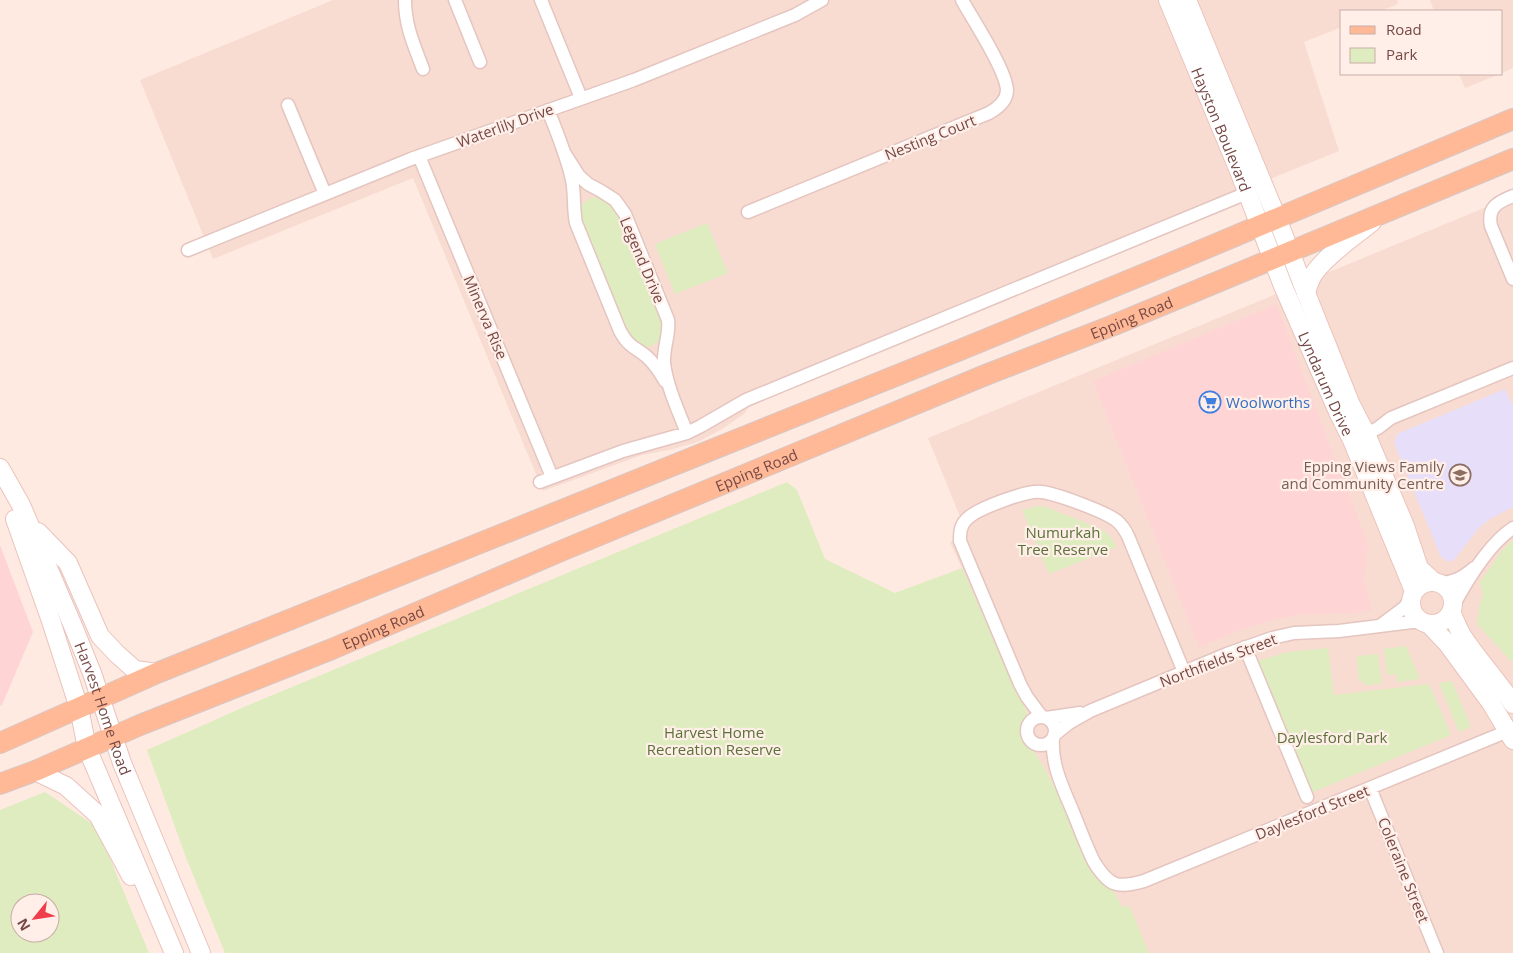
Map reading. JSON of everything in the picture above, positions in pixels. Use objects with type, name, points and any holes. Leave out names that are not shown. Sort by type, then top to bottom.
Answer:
[{"type":"main road","points":[[0,743],[157,673],[951,353],[1513,119]]},
{"type":"main road","name":"Epping Road","points":[[0,784],[35,771],[114,736],[332,649],[874,421],[1106,328],[1513,159]]},
{"type":"street","points":[[405,0],[407,27],[423,69]]},
{"type":"street","points":[[455,0],[480,62]]},
{"type":"street","points":[[542,0],[580,98]]},
{"type":"street","name":"Waterlily Drive","points":[[188,250],[419,156],[634,80],[795,15],[822,0]]},
{"type":"street","name":"Nesting Court","points":[[748,212],[997,109],[1003,103],[1007,91],[1005,80],[962,0]]},
{"type":"street","name":"Hayston Boulevard","points":[[1177,1],[1263,186],[1272,259]]},
{"type":"street","name":"Hayston Boulevard","points":[[1177,1],[1247,193],[1290,252]]},
{"type":"street","points":[[288,105],[325,194]]},
{"type":"street","name":"Legend Drive","points":[[548,110],[565,154],[572,180],[576,223],[620,331],[627,343],[646,356],[657,368],[671,391]]},
{"type":"street","name":"Legend Drive","points":[[565,154],[578,176],[615,200],[624,214],[666,315],[668,326],[664,364],[671,391],[687,433]]},
{"type":"street","name":"Minerva Rise","points":[[419,156],[552,478]]},
{"type":"street","points":[[540,482],[623,451],[687,433],[746,400],[1263,186]]},
{"type":"street","points":[[574,204],[588,192],[602,191]]},
{"type":"street","points":[[1513,196],[1498,204],[1491,211],[1490,216],[1491,226],[1513,279]]},
{"type":"street","points":[[1306,294],[1315,271],[1337,250],[1384,212]]},
{"type":"street","name":"Lyndarum Drive","points":[[1290,252],[1351,405],[1357,433],[1413,593]]},
{"type":"street","name":"Lyndarum Drive","points":[[1272,259],[1338,412],[1357,433],[1405,526],[1419,568],[1436,582]]},
{"type":"street","points":[[635,349],[649,351],[658,347],[666,337]]},
{"type":"street","points":[[1357,433],[1376,420],[1391,418],[1513,368]]},
{"type":"street","name":"Harvest Home Road","points":[[0,468],[21,505],[76,634],[101,698],[122,763],[202,953]]},
{"type":"street","name":"Harvest Home Road","points":[[0,476],[48,611],[79,708],[87,748],[174,953]]},
{"type":"street","points":[[1060,780],[1053,757],[1054,727],[1033,706],[1020,684],[963,550],[960,535],[961,528],[972,514],[1019,494],[1029,492],[1047,493],[1104,513],[1120,524],[1128,536],[1184,672]]},
{"type":"street","points":[[29,523],[68,563],[100,636],[135,670],[157,673]]},
{"type":"street","points":[[1426,623],[1442,621],[1448,617],[1481,561],[1500,538],[1513,528]]},
{"type":"street","points":[[1381,625],[1405,606],[1413,593],[1422,584],[1451,582],[1463,576],[1481,561]]},
{"type":"street","points":[[1436,582],[1446,587],[1451,593],[1453,600],[1452,610],[1462,635],[1513,704]]},
{"type":"street","points":[[1413,593],[1411,602],[1412,610],[1416,617],[1426,623],[1447,642],[1491,703],[1510,735]]},
{"type":"street","name":"Northfields Street","points":[[1053,737],[1069,723],[1090,711],[1245,647],[1272,638],[1294,633],[1426,623]]},
{"type":"street","points":[[1245,647],[1307,797]]},
{"type":"street","points":[[1020,684],[1030,722],[1027,731],[1028,736],[1030,740],[1037,744],[1060,780]]},
{"type":"street","name":"Northfields Street","points":[[1044,718],[1090,711]]},
{"type":"street","points":[[1030,722],[1037,718],[1044,718]]},
{"type":"street","name":"Daylesford Street","points":[[1060,780],[1094,862],[1105,878],[1114,884],[1126,886],[1144,881],[1370,788],[1510,735]]},
{"type":"street","points":[[1037,744],[1046,744],[1053,737]]},
{"type":"street","points":[[35,771],[66,786],[98,815],[174,953]]},
{"type":"street","name":"Coleraine Street","points":[[1370,788],[1437,953]]},
{"type":"shaded area","points":[[333,0],[1397,0],[1398,4],[1383,10],[1340,10],[1340,28],[1304,42],[1339,151],[765,384],[744,414],[698,442],[642,455],[543,491],[413,178],[213,259],[140,80]]},
{"type":"shaded area","points":[[1430,0],[1513,0],[1513,68],[1503,73],[1503,10],[1434,10]]},
{"type":"shaded area","points":[[1459,75],[1498,75],[1465,88]]},
{"type":"shaded area","points":[[1513,196],[1513,953],[1142,953],[1123,908],[1034,752],[1024,729],[1030,718],[950,542],[967,534],[928,438]]},
{"type":"shaded area","points":[[1276,304],[1368,544],[1364,579],[1372,610],[1352,613],[1306,614],[1276,619],[1241,630],[1199,647],[1093,381]]},
{"type":"shaded area","name":"Epping Views Family and Community Centre","points":[[1505,389],[1513,407],[1513,507],[1490,519],[1479,528],[1454,560],[1449,562],[1441,557],[1394,443],[1397,434]]},
{"type":"shaded area","points":[[0,545],[33,632],[0,706]]},
{"type":"green space","points":[[597,197],[608,202],[617,212],[662,320],[663,334],[656,343],[649,347],[638,345],[627,334],[582,225],[581,205],[591,198]]},
{"type":"green space","points":[[707,223],[728,273],[675,294],[655,244]]},
{"type":"green space","name":"Harvest Home Recreation Reserve","points":[[787,482],[797,490],[825,559],[895,593],[962,568],[1030,719],[1024,729],[1034,752],[1123,908],[1129,905],[1149,953],[225,953],[187,860],[147,750],[244,707]]},
{"type":"green space","name":"Numurkah Tree Reserve","points":[[1038,506],[1046,507],[1101,529],[1117,547],[1049,574],[1022,510]]},
{"type":"green space","points":[[1513,540],[1513,663],[1477,624],[1483,594],[1480,582],[1503,549]]},
{"type":"green space","points":[[1406,646],[1420,679],[1397,682],[1396,674],[1387,675],[1384,649]]},
{"type":"green space","name":"Daylesford Park","points":[[1328,648],[1334,695],[1429,684],[1451,735],[1308,794],[1254,662],[1288,652]]},
{"type":"green space","points":[[1378,654],[1382,684],[1364,685],[1364,681],[1359,682],[1357,656]]},
{"type":"green space","points":[[1452,681],[1471,727],[1459,732],[1439,683]]},
{"type":"green space","points":[[45,792],[97,827],[149,953],[0,953],[0,810]]},
{"type":"place","name":"Woolworths","points":[[1210,402]]},
{"type":"place","name":"Epping Views Family and Community Centre","points":[[1460,475]]}]
